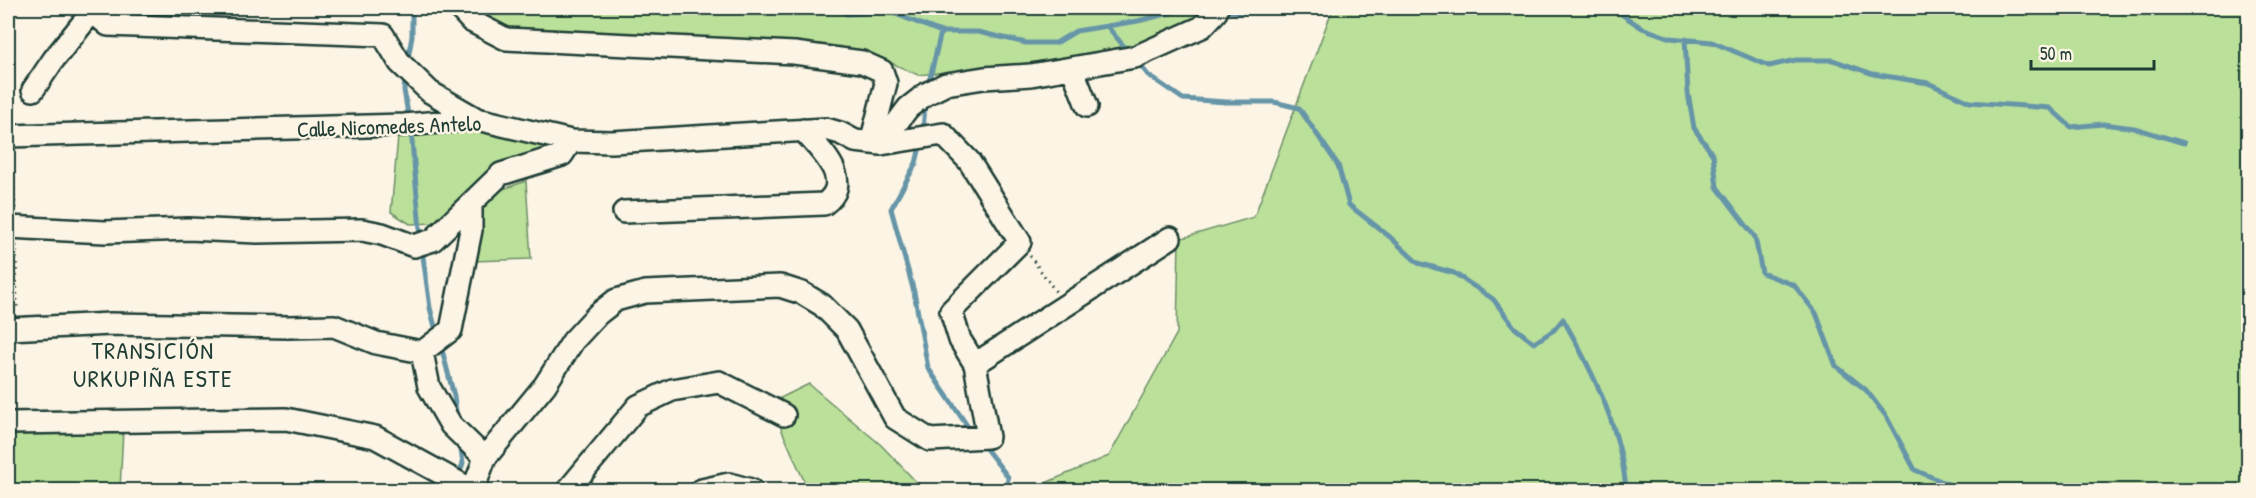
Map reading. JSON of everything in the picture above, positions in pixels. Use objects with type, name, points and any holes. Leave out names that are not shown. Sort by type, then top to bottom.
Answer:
[{"type":"street","points":[[459,8],[471,21],[506,39],[794,53],[862,62],[882,71],[886,83],[876,143]]},
{"type":"street","points":[[876,143],[908,108],[926,94],[946,84],[984,78],[1030,75],[1135,57],[1202,27],[1217,8]]},
{"type":"street","points":[[33,90],[54,58],[92,9],[108,25],[383,35],[400,63],[430,92],[477,119]]},
{"type":"street","points":[[1072,68],[1087,106]]},
{"type":"street","name":"Calle Nicomedes Antelo","points":[[9,135],[393,125],[477,119],[571,141],[612,142],[826,129],[855,141],[876,143]]},
{"type":"street","points":[[624,212],[824,204],[832,198],[836,189],[836,177],[830,161],[803,130]]},
{"type":"street","points":[[8,423],[286,419],[375,437],[473,490],[485,458],[545,385],[573,341],[598,314],[616,300],[645,292],[780,286],[802,293],[822,305],[847,330],[895,418],[930,440],[988,437],[975,364],[960,340],[951,311],[1020,242],[969,161],[943,134],[876,143]]},
{"type":"street","points":[[8,227],[105,232],[188,229],[257,232],[362,230],[390,236],[414,246],[433,240],[501,174],[562,155],[571,141]]},
{"type":"street","points":[[8,329],[111,324],[334,326],[375,343],[422,352],[451,330],[471,230],[471,202]]},
{"type":"street","points":[[975,364],[1170,238]]},
{"type":"street","points":[[422,352],[429,387],[451,424],[485,458]]},
{"type":"street","points":[[568,490],[638,406],[672,390],[719,382],[784,415]]},
{"type":"street","points":[[702,490],[729,484],[751,490]]},
{"type":"path","points":[[1020,242],[1066,306]]},
{"type":"green space","points":[[466,8],[1204,8],[1204,15],[1142,43],[1049,61],[918,75],[867,52],[795,43],[504,31]]},
{"type":"green space","points":[[1333,8],[2248,8],[2248,490],[1029,490],[1109,456],[1177,333],[1179,239],[1254,217]]},
{"type":"green space","points":[[476,129],[555,145],[495,166],[437,223],[410,224],[391,212],[398,137]]},
{"type":"green space","points":[[526,181],[531,259],[473,261],[482,211],[495,192]]},
{"type":"green space","points":[[809,384],[881,445],[924,490],[808,490],[770,403]]},
{"type":"green space","points":[[123,430],[120,490],[8,490],[8,433]]},
{"type":"waterway","points":[[408,59],[412,36],[412,8]]},
{"type":"waterway","points":[[509,8],[519,13],[553,8]]},
{"type":"waterway","points":[[641,8],[650,8]]},
{"type":"waterway","points":[[834,8],[847,14],[888,11],[941,32],[978,32],[1026,43],[1056,43],[1076,31],[1138,21],[1191,8],[1207,10]]},
{"type":"waterway","points":[[1226,11],[1238,13],[1263,8]]},
{"type":"waterway","points":[[1612,8],[1642,28],[1670,38],[1712,42],[1769,66],[1796,60],[1833,60],[1873,74],[1928,83],[1970,102],[2050,108],[2071,127],[2103,124],[2134,128],[2184,143]]},
{"type":"waterway","points":[[1107,26],[1127,50]]},
{"type":"waterway","points":[[928,86],[941,32]]},
{"type":"waterway","points":[[1685,39],[1688,93],[1694,128],[1713,155],[1717,187],[1755,237],[1762,273],[1794,285],[1816,313],[1836,366],[1866,390],[1886,416],[1915,470],[1962,490]]},
{"type":"waterway","points":[[1140,65],[1148,75],[1183,99],[1274,102],[1299,108],[1338,165],[1349,205],[1390,237],[1418,263],[1454,273],[1493,299],[1515,328],[1534,343],[1554,330],[1563,319],[1604,401],[1618,445],[1626,490]]},
{"type":"waterway","points":[[405,79],[404,90],[409,120]]},
{"type":"waterway","points":[[923,134],[925,101]]},
{"type":"waterway","points":[[411,130],[421,240]]},
{"type":"waterway","points":[[921,143],[916,163],[891,209],[914,292],[928,368],[970,430]]},
{"type":"waterway","points":[[422,249],[430,308],[437,334]]},
{"type":"waterway","points":[[441,346],[454,396],[457,419]]},
{"type":"waterway","points":[[458,478],[463,463],[460,443]]},
{"type":"waterway","points":[[983,445],[1008,477],[1007,490]]},
{"type":"district","name":"TRANSICIÓN URKUPIÑA ESTE","points":[[153,365]]}]
